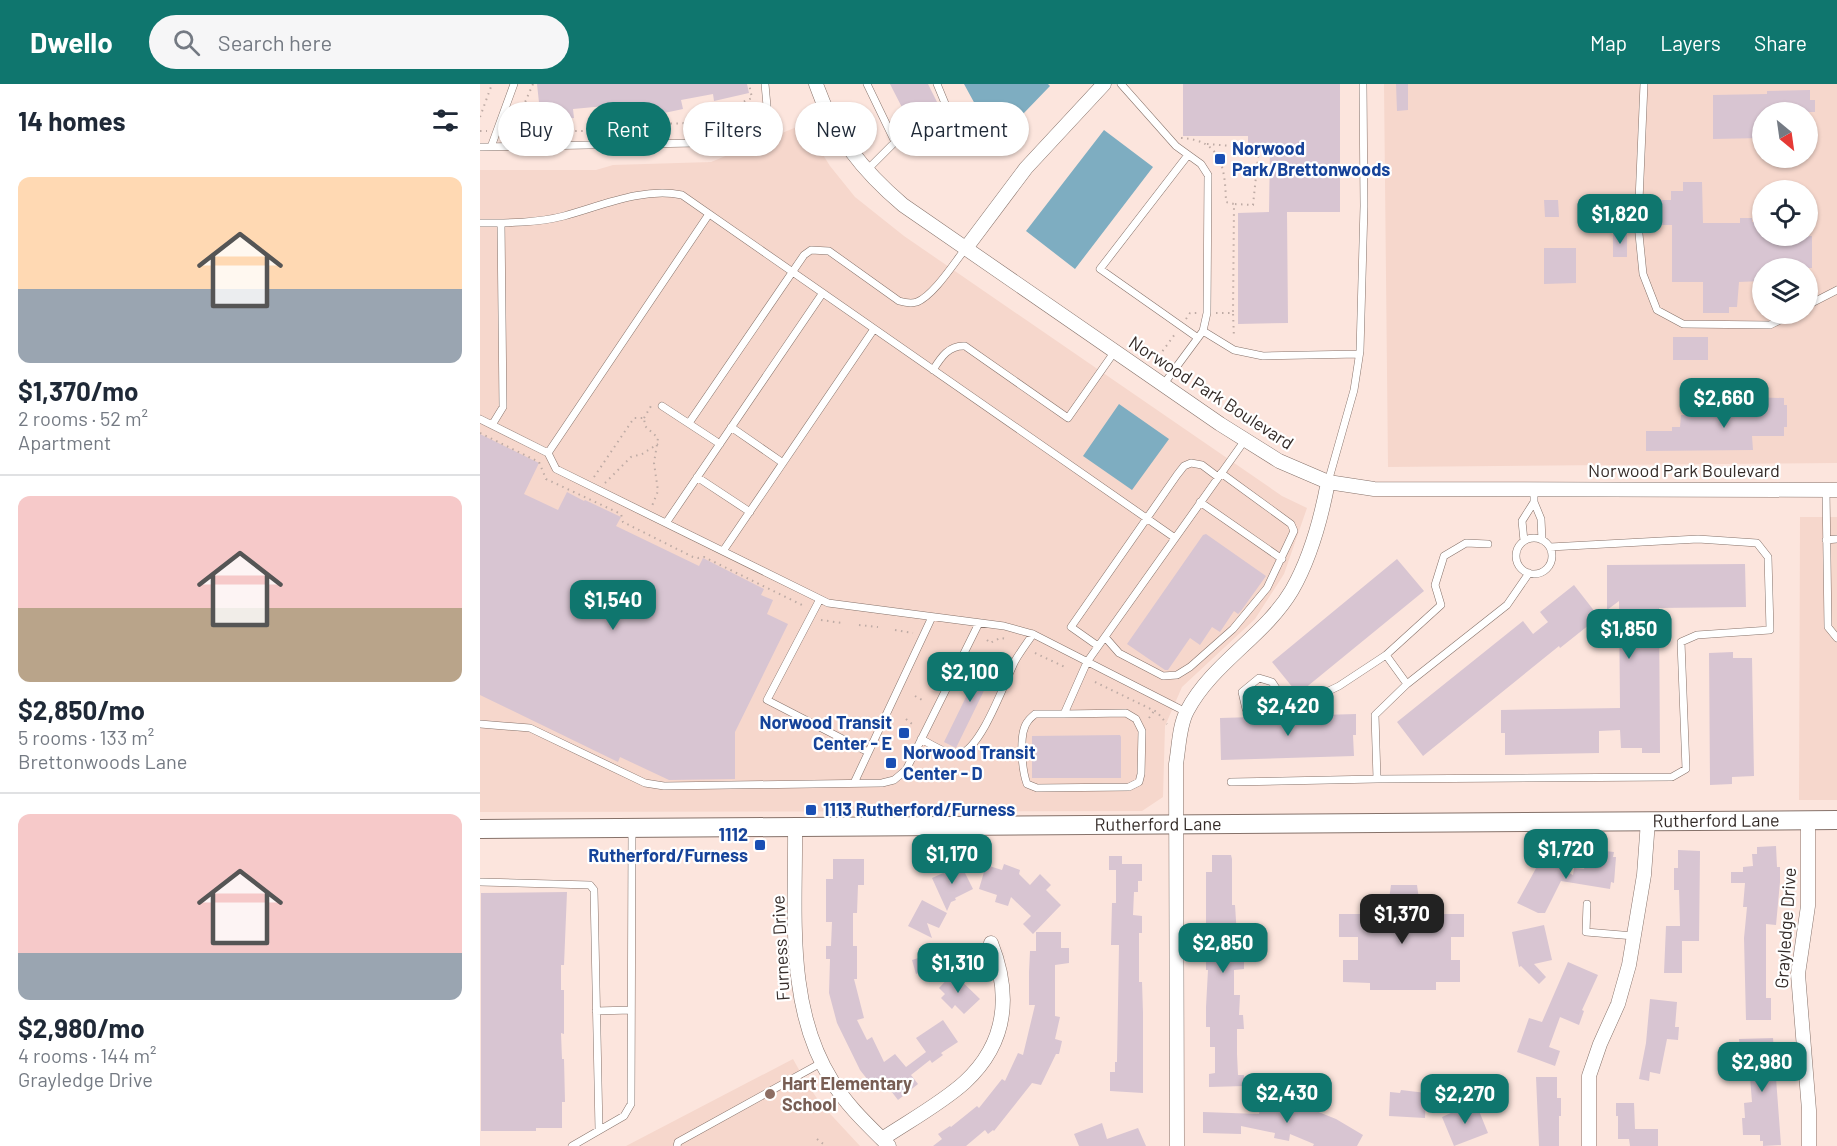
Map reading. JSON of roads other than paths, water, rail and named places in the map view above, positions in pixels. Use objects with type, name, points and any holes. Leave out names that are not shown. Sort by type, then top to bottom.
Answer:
[{"type":"street","name":"Norwood Park Boulevard","points":[[816,84],[834,126],[847,147],[880,186],[903,205],[1245,440],[1279,461],[1328,482],[1374,489],[1534,495],[1832,490]]},
{"type":"street","points":[[966,248],[1026,168],[1104,84]]},
{"type":"street","points":[[1177,1146],[1176,764],[1186,712],[1198,692],[1269,621],[1292,590],[1312,546],[1323,510],[1328,482]]},
{"type":"street","name":"Grayledge Drive","points":[[1808,820],[1808,906],[1798,974],[1809,1110],[1809,1146]]},
{"type":"street","name":"Rutherford Lane","points":[[480,829],[1837,820]]},
{"type":"street","points":[[1589,1146],[1589,1076],[1618,1004],[1629,965],[1644,875],[1648,821]]},
{"type":"street","name":"Furness Drive","points":[[795,827],[798,982],[808,1031],[821,1063],[847,1102],[886,1142]]},
{"type":"street","points":[[886,1142],[960,1086],[974,1073],[989,1052],[996,1036],[1003,1008],[1002,976],[991,943]]},
{"type":"lane","points":[[491,147],[514,84]]},
{"type":"lane","points":[[480,147],[696,143],[748,122],[767,106],[765,84]]},
{"type":"lane","points":[[867,84],[889,130]]},
{"type":"lane","points":[[937,84],[944,102]]},
{"type":"lane","points":[[1121,84],[1168,137],[1206,169],[1209,184],[1207,313],[1203,331],[1163,385]]},
{"type":"lane","points":[[1328,482],[1354,390],[1359,354],[1364,238],[1363,84]]},
{"type":"lane","points":[[1644,84],[1638,224],[1643,274],[1657,310],[1683,324],[1772,324]]},
{"type":"lane","points":[[866,170],[889,148]]},
{"type":"lane","points":[[1188,155],[1100,269],[1198,338]]},
{"type":"lane","points":[[480,223],[554,218],[617,199],[670,193],[682,195],[1175,538]]},
{"type":"lane","points":[[548,453],[709,214]]},
{"type":"lane","points":[[492,425],[503,407],[501,223]]},
{"type":"lane","points":[[689,423],[804,255],[811,250],[829,251],[899,302],[909,304],[920,301],[929,294],[966,248]]},
{"type":"lane","points":[[1818,300],[1837,290]]},
{"type":"lane","points":[[666,523],[822,294]]},
{"type":"lane","points":[[723,551],[874,329]]},
{"type":"lane","points":[[1203,331],[1234,350],[1263,357],[1359,354]]},
{"type":"lane","points":[[933,370],[948,350],[957,345],[965,346],[1068,418],[1115,351]]},
{"type":"lane","points":[[663,406],[720,444]]},
{"type":"lane","points":[[480,420],[548,453],[556,468],[828,603],[1004,626],[1033,634],[1186,712]]},
{"type":"lane","points":[[731,427],[783,463]]},
{"type":"lane","points":[[1064,714],[1087,662],[1245,440]]},
{"type":"lane","points":[[1098,646],[1071,627],[1184,466],[1191,463],[1202,465],[1291,524],[1294,531],[1267,588],[1233,629],[1190,667],[1177,675],[1162,676],[1119,653],[1105,637]]},
{"type":"lane","points":[[697,477],[750,512]]},
{"type":"lane","points":[[1832,490],[1826,540],[1828,627],[1837,638]]},
{"type":"lane","points":[[1534,495],[1541,519],[1542,540]]},
{"type":"lane","points":[[1524,541],[1522,521],[1534,495]]},
{"type":"lane","points":[[1200,502],[1282,559]]},
{"type":"lane","points":[[1535,538],[1542,540],[1552,552],[1550,564],[1541,572],[1529,573],[1520,567],[1516,556],[1517,550],[1524,541],[1535,538]]},
{"type":"lane","points":[[1231,782],[1671,777],[1686,769],[1681,642],[1696,635],[1770,630],[1768,557],[1757,543],[1698,539],[1550,547]]},
{"type":"lane","points":[[1826,540],[1837,539]]},
{"type":"lane","points":[[1286,704],[1272,682],[1259,678],[1242,692],[1246,709],[1286,704],[1310,700],[1339,686],[1386,655],[1441,605],[1435,585],[1444,556],[1466,543],[1488,544]]},
{"type":"lane","points":[[1377,779],[1375,715],[1407,684],[1507,605],[1529,573]]},
{"type":"lane","points":[[820,599],[767,700],[868,752]]},
{"type":"lane","points":[[854,783],[932,617]]},
{"type":"lane","points":[[480,724],[530,728],[637,779],[664,786],[882,783],[894,780],[906,770],[979,623]]},
{"type":"lane","points":[[921,739],[952,754],[968,751],[990,717],[1016,659],[1033,634]]},
{"type":"lane","points":[[1386,655],[1407,684]]},
{"type":"lane","points":[[1126,713],[1136,718],[1142,731],[1139,782],[1130,787],[1037,788],[1027,784],[1022,772],[1023,732],[1027,721],[1035,714],[1064,714],[1126,713]]},
{"type":"lane","points":[[572,1146],[624,1116],[631,1104],[632,828]]},
{"type":"lane","points":[[480,882],[590,885],[594,890],[599,1130]]},
{"type":"lane","points":[[1587,904],[1586,932],[1634,936]]},
{"type":"lane","points":[[596,1011],[631,1010]]},
{"type":"lane","points":[[677,1146],[678,1142],[712,1122],[821,1063]]},
{"type":"water","points":[[964,84],[1048,84],[1050,86],[1029,108],[1029,102],[974,102]]},
{"type":"water","points":[[1104,130],[1153,167],[1075,269],[1026,231]]},
{"type":"water","points":[[1119,404],[1169,439],[1132,490],[1083,456]]},
{"type":"place","name":"Norwood Park/Brettonwoods","points":[[1220,159]]},
{"type":"place","name":"Norwood Transit Center - E","points":[[904,733]]},
{"type":"place","name":"Norwood Transit Center - D","points":[[891,763]]},
{"type":"place","name":"1113 Rutherford/Furness","points":[[811,810]]},
{"type":"place","name":"1112 Rutherford/Furness","points":[[760,845]]},
{"type":"place","name":"Hart Elementary School","points":[[770,1094]]}]
